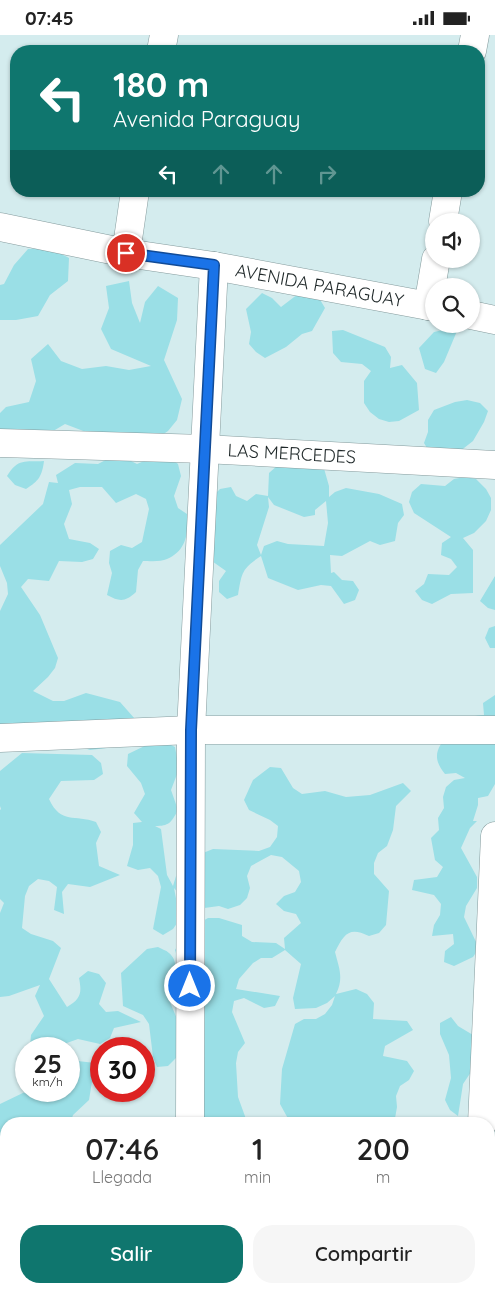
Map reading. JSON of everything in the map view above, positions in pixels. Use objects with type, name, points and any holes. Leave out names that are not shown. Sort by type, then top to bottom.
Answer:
[{"type":"street","points":[[126,253],[134,197]]},
{"type":"street","points":[[444,213],[447,197]]},
{"type":"street","name":"AVENIDA PARAGUAY","points":[[0,227],[126,253],[214,265],[425,305]]},
{"type":"street","points":[[190,1117],[191,730],[214,265]]},
{"type":"street","points":[[480,317],[495,320]]},
{"type":"street","name":"LAS MERCEDES","points":[[0,443],[205,449],[495,465]]},
{"type":"street","points":[[0,738],[191,730],[495,730]]},
{"type":"street","points":[[482,1117],[495,836]]},
{"type":"shaded area","points":[[50,248],[69,258],[68,281],[50,295],[38,316],[16,320],[0,320],[0,285],[4,284],[14,265],[28,249]]},
{"type":"shaded area","points":[[129,281],[132,303],[140,323],[145,302],[158,286],[178,298],[177,320],[164,360],[182,399],[177,420],[168,431],[150,443],[107,440],[65,424],[11,456],[0,451],[0,413],[6,407],[29,402],[36,381],[31,359],[48,344],[61,361],[82,369],[106,366],[129,370],[151,366],[111,349],[101,329],[109,308],[106,286]]},
{"type":"shaded area","points":[[262,293],[272,298],[281,307],[298,294],[319,298],[325,308],[312,331],[302,334],[286,347],[265,358],[249,344],[251,332],[246,309]]},
{"type":"shaded area","points":[[343,330],[385,347],[391,357],[390,368],[402,365],[417,383],[419,410],[399,421],[389,422],[379,419],[370,412],[364,403],[364,381],[371,371],[362,364],[341,362],[333,353],[332,331]]},
{"type":"shaded area","points":[[433,333],[456,333],[444,362],[436,373],[425,369],[419,348]]},
{"type":"shaded area","points":[[467,400],[480,403],[488,411],[473,441],[450,459],[430,453],[424,443],[428,432],[428,420],[434,410],[455,402]]},
{"type":"shaded area","points":[[117,454],[137,464],[158,455],[169,457],[178,464],[181,476],[174,496],[178,508],[187,514],[187,534],[182,546],[173,556],[165,560],[143,561],[138,570],[136,592],[129,598],[119,600],[107,595],[112,573],[109,563],[110,551],[121,545],[132,548],[142,542],[149,509],[146,499],[136,494],[116,503],[102,487],[80,487],[69,490],[72,504],[64,524],[69,539],[90,543],[99,549],[93,559],[82,562],[59,561],[49,581],[28,579],[21,587],[40,615],[58,658],[55,668],[33,691],[53,701],[64,701],[86,693],[120,702],[135,719],[123,746],[90,750],[59,739],[0,741],[0,611],[8,594],[7,583],[0,566],[0,545],[43,504],[49,482],[58,483],[56,475],[75,463],[98,464]]},
{"type":"shaded area","points":[[44,461],[39,478],[26,489],[15,485],[7,476],[15,466],[22,462]]},
{"type":"shaded area","points":[[278,465],[323,465],[329,486],[329,497],[335,492],[346,488],[379,494],[402,504],[404,515],[398,523],[395,541],[380,545],[370,541],[342,556],[330,555],[331,573],[334,572],[342,580],[353,581],[359,590],[355,600],[344,604],[331,586],[321,585],[298,590],[268,578],[261,556],[246,568],[240,581],[238,595],[227,599],[219,592],[219,581],[226,571],[209,559],[212,497],[220,489],[231,487],[236,496],[247,501],[256,494],[268,496],[269,473]],"holes":[[[268,497],[274,505],[304,517],[315,515],[315,510],[326,501],[328,523],[324,546],[288,544],[277,541],[264,546],[261,555],[257,545],[269,507]]]},
{"type":"shaded area","points":[[465,477],[476,479],[486,489],[491,498],[491,510],[486,521],[474,533],[463,538],[473,550],[473,593],[451,594],[432,604],[422,600],[415,591],[424,584],[428,574],[449,575],[457,567],[451,559],[441,555],[442,543],[451,537],[414,513],[409,502],[412,492],[421,484],[445,486],[454,479]]},
{"type":"shaded area","points":[[495,576],[495,610],[488,608],[480,601]]},
{"type":"shaded area","points":[[495,626],[495,648],[490,648],[485,638],[489,628]]},
{"type":"shaded area","points":[[495,695],[495,784],[488,796],[478,798],[473,821],[477,821],[470,828],[461,848],[477,877],[477,888],[466,906],[464,917],[479,948],[473,957],[454,966],[444,962],[445,951],[454,944],[453,934],[432,936],[434,925],[440,915],[441,904],[434,895],[412,890],[414,880],[437,877],[443,867],[435,860],[431,838],[439,830],[438,818],[444,808],[443,797],[446,787],[454,780],[465,778],[456,773],[445,774],[438,762],[437,752],[445,738],[462,722],[473,716],[484,715],[483,703]]},
{"type":"shaded area","points":[[159,739],[175,747],[179,769],[171,790],[178,810],[169,823],[155,826],[161,829],[167,875],[173,886],[176,876],[203,853],[213,849],[259,851],[270,847],[277,837],[278,826],[249,810],[244,800],[253,780],[270,767],[281,768],[293,788],[302,794],[325,791],[346,797],[370,795],[403,783],[411,791],[396,806],[393,830],[387,846],[378,853],[374,863],[374,874],[389,891],[386,925],[379,933],[369,936],[352,932],[344,936],[335,952],[340,978],[336,994],[356,989],[367,994],[374,1003],[373,1019],[407,1021],[413,1030],[385,1046],[383,1056],[407,1061],[414,1071],[409,1080],[400,1086],[396,1096],[395,1117],[287,1117],[280,1104],[282,1069],[295,1024],[304,1019],[316,1019],[325,1014],[332,1005],[335,996],[327,1003],[316,1008],[295,1009],[293,998],[301,964],[285,950],[272,958],[261,958],[253,963],[239,979],[236,989],[280,996],[275,1006],[264,1008],[244,998],[234,1001],[232,1012],[245,1043],[238,1052],[236,1063],[238,1097],[245,1117],[184,1117],[179,962],[175,950],[187,930],[208,918],[219,918],[242,925],[242,936],[252,942],[276,943],[285,949],[284,938],[301,923],[296,914],[284,911],[276,904],[284,896],[295,892],[301,882],[299,871],[282,857],[271,855],[251,866],[247,876],[250,888],[247,898],[240,905],[228,909],[219,906],[197,909],[187,904],[174,888],[180,919],[173,929],[163,935],[153,929],[161,887],[158,876],[150,868],[138,870],[127,866],[133,845],[133,823],[142,822],[134,813],[145,794],[141,783],[127,766],[128,754]]},
{"type":"shaded area","points":[[22,753],[92,755],[101,763],[103,774],[94,780],[61,781],[49,799],[58,812],[64,816],[96,822],[101,832],[96,843],[99,866],[120,875],[90,887],[68,884],[62,892],[64,914],[54,910],[57,887],[49,881],[38,879],[29,886],[25,896],[22,928],[31,934],[53,941],[61,948],[49,979],[67,1007],[78,998],[80,992],[79,978],[88,971],[99,974],[106,983],[99,1004],[106,1012],[118,1011],[141,1022],[114,1028],[110,1037],[90,1037],[90,1042],[80,1039],[80,1037],[31,1037],[44,1016],[35,996],[40,985],[9,996],[0,997],[0,913],[4,903],[0,899],[0,771]]},
{"type":"shaded area","points":[[158,947],[169,953],[175,962],[175,973],[167,995],[180,1026],[180,1047],[176,1058],[168,1066],[157,1067],[155,1062],[155,1037],[151,1037],[149,1024],[143,1015],[123,1006],[121,973],[147,949]]},
{"type":"shaded area","points":[[451,1017],[458,1026],[478,1038],[479,1060],[463,1084],[458,1116],[450,1110],[445,1100],[451,1078],[449,1055],[440,1034],[440,1023]]},
{"type":"shaded area","points":[[80,1061],[90,1062],[89,1100],[72,1117],[0,1117],[0,1104],[15,1097],[15,1102],[80,1102]]},
{"type":"route","points":[[126,253],[214,265],[191,730],[190,986]]}]
